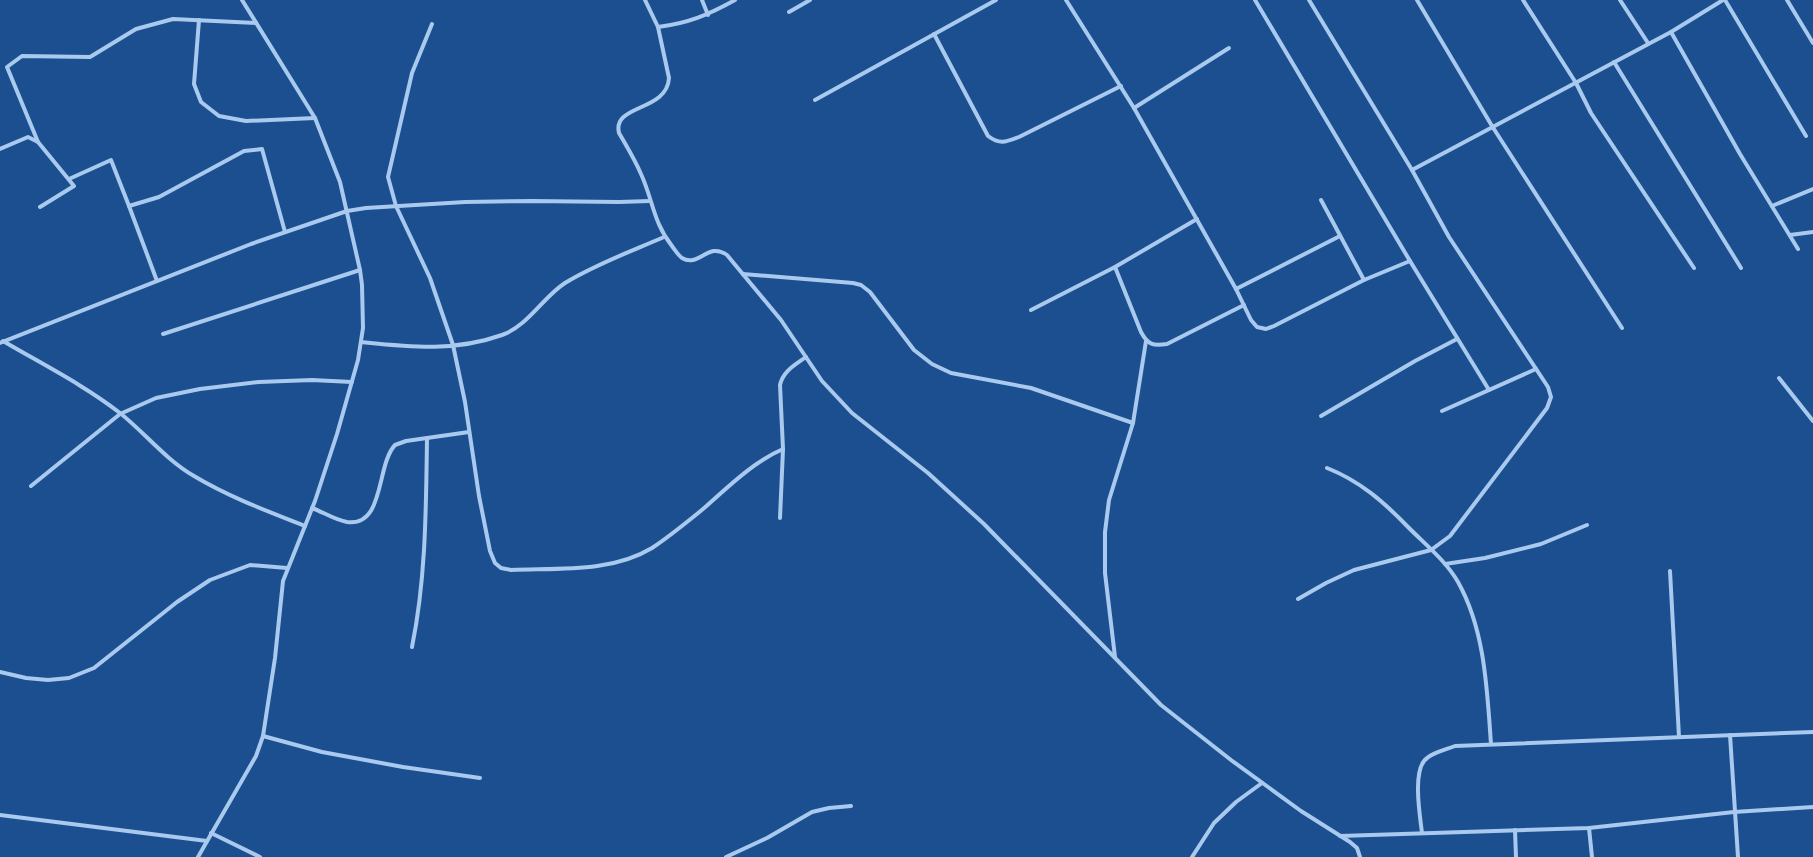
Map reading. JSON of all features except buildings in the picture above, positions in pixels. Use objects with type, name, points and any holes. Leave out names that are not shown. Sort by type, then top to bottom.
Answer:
[{"type":"street","points":[[198,857],[256,756],[263,736],[276,658],[283,581],[312,508],[337,434],[352,382],[363,328],[360,270],[340,182],[315,118],[242,0]]},
{"type":"street","points":[[645,0],[658,27],[669,78],[668,85],[663,93],[655,100],[625,115],[619,121],[617,127],[642,175],[656,219],[664,237],[681,257],[688,260],[693,260],[714,250],[720,250],[727,255],[781,320],[822,381],[852,413],[928,473],[984,524],[1161,705],[1262,783],[1357,848],[1360,857]]},
{"type":"street","points":[[702,0],[708,15]]},
{"type":"street","points":[[658,27],[691,21],[708,15],[735,0]]},
{"type":"street","points":[[789,12],[810,0]]},
{"type":"street","points":[[815,100],[996,0]]},
{"type":"street","points":[[1066,0],[1134,108],[1257,327],[1266,329],[1364,280],[1410,261]]},
{"type":"street","points":[[1255,0],[1410,261],[1489,390]]},
{"type":"street","points":[[1298,599],[1326,583],[1354,570],[1431,550],[1450,536],[1547,408],[1551,397],[1536,369],[1449,237],[1412,170],[1309,0]]},
{"type":"street","points":[[1417,0],[1492,126],[1622,328]]},
{"type":"street","points":[[1523,0],[1576,83],[1591,113],[1694,268]]},
{"type":"street","points":[[1620,0],[1648,43]]},
{"type":"street","points":[[1412,170],[1492,126],[1671,32],[1724,0],[1806,136]]},
{"type":"street","points":[[1787,0],[1813,43]]},
{"type":"street","points":[[40,207],[74,186],[38,142],[7,67],[22,56],[90,57],[136,29],[173,19],[256,23]]},
{"type":"street","points":[[198,20],[194,84],[201,102],[219,116],[246,121],[315,118]]},
{"type":"street","points":[[432,24],[412,73],[388,177],[396,206],[430,278],[453,345],[479,496],[490,551],[495,562],[501,568],[511,570],[599,565],[623,560],[651,548],[687,522],[761,460],[783,449]]},
{"type":"street","points":[[1671,32],[1740,154],[1798,249]]},
{"type":"street","points":[[934,34],[988,136],[995,141],[1004,143],[1019,137],[1121,86]]},
{"type":"street","points":[[1134,108],[1230,48]]},
{"type":"street","points":[[1614,62],[1741,268]]},
{"type":"street","points":[[0,149],[28,137],[38,142]]},
{"type":"street","points":[[129,206],[158,197],[244,151],[262,149],[285,232]]},
{"type":"street","points":[[69,179],[111,160],[157,281]]},
{"type":"street","points":[[1772,206],[1813,189]]},
{"type":"street","points":[[2,342],[285,232],[347,211],[396,206],[532,200],[619,202],[650,200]]},
{"type":"street","points":[[1321,200],[1364,280]]},
{"type":"street","points":[[1030,310],[1115,267],[1197,219]]},
{"type":"street","points":[[1790,236],[1813,232]]},
{"type":"street","points":[[1236,289],[1340,236]]},
{"type":"street","points":[[361,342],[437,348],[479,342],[504,334],[520,324],[565,283],[664,237]]},
{"type":"street","points":[[1115,267],[1146,341],[1133,423],[1109,500],[1106,532],[1105,574],[1116,658]]},
{"type":"street","points":[[163,334],[360,270]]},
{"type":"street","points":[[743,274],[853,283],[861,285],[870,292],[914,350],[932,364],[951,373],[1031,388],[1133,423]]},
{"type":"street","points":[[1146,341],[1156,345],[1167,344],[1244,305]]},
{"type":"street","points":[[1321,416],[1415,361],[1457,339]]},
{"type":"street","points":[[2,342],[78,385],[120,414],[192,476],[234,498],[305,526]]},
{"type":"street","points":[[780,518],[783,449],[780,385],[782,377],[806,357]]},
{"type":"street","points":[[1442,411],[1536,369]]},
{"type":"street","points":[[1779,378],[1813,421]]},
{"type":"street","points":[[31,486],[120,414],[156,398],[200,389],[258,382],[312,380],[352,382]]},
{"type":"street","points":[[312,508],[345,522],[362,520],[370,513],[376,501],[386,458],[390,450],[395,445],[427,438],[469,432]]},
{"type":"street","points":[[412,647],[423,579],[426,532],[427,438]]},
{"type":"street","points":[[1327,468],[1345,476],[1379,498],[1445,564],[1457,581],[1471,610],[1478,633],[1487,690],[1491,744]]},
{"type":"street","points":[[1445,564],[1485,558],[1541,544],[1587,525]]},
{"type":"street","points":[[0,672],[26,678],[48,680],[70,678],[94,668],[176,602],[210,580],[250,565],[287,568]]},
{"type":"street","points":[[1670,571],[1679,737]]},
{"type":"street","points":[[1422,833],[1418,785],[1420,769],[1424,761],[1435,754],[1455,746],[1813,732]]},
{"type":"street","points":[[1730,735],[1738,857]]},
{"type":"street","points":[[263,736],[322,752],[403,767],[480,778]]},
{"type":"street","points":[[1192,857],[1214,823],[1236,802],[1262,783]]},
{"type":"street","points":[[726,857],[767,838],[812,812],[829,808],[851,806]]},
{"type":"street","points":[[1340,836],[1589,828],[1734,812],[1813,807]]},
{"type":"street","points":[[0,815],[207,842]]},
{"type":"street","points":[[1589,828],[1592,857]]},
{"type":"street","points":[[1515,830],[1516,857]]},
{"type":"street","points":[[212,833],[260,857]]}]
